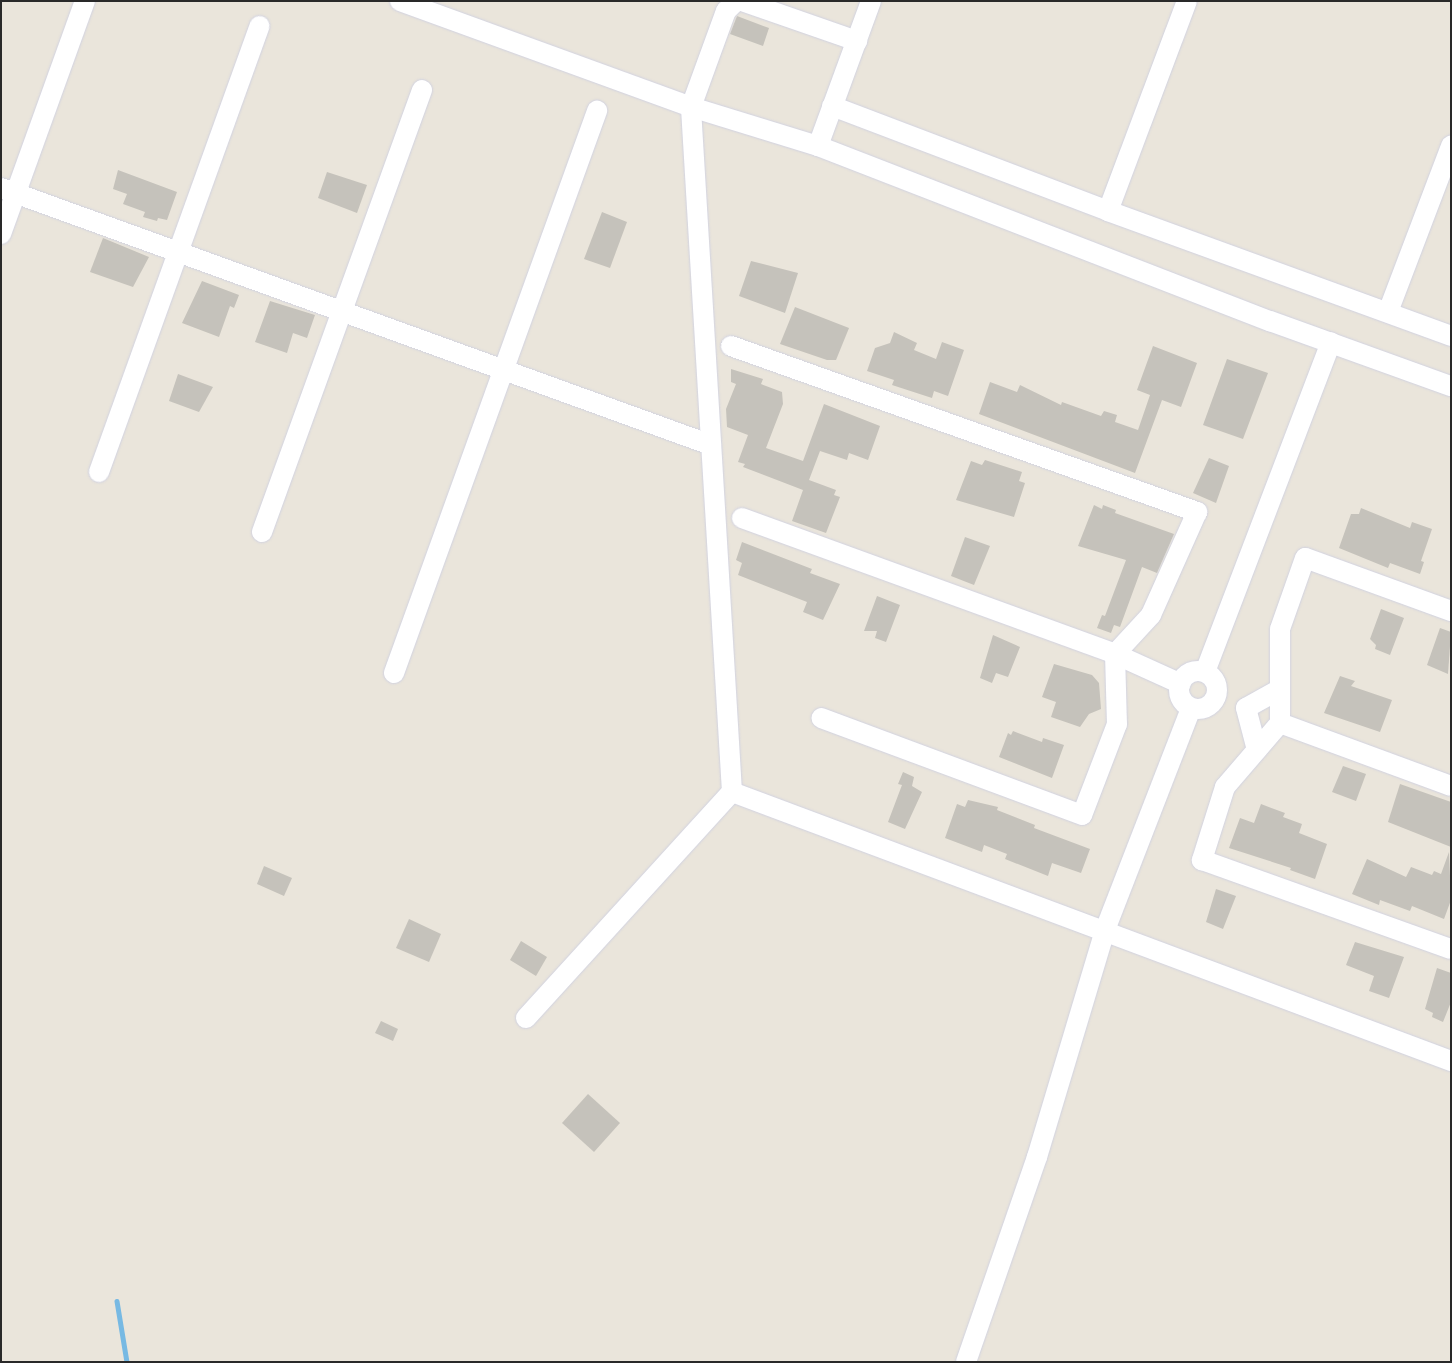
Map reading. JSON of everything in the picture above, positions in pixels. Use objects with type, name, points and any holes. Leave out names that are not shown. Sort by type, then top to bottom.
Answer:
[{"type":"street","points":[[1,234],[9,191],[86,1]]},
{"type":"street","points":[[400,1],[691,107],[818,146],[1451,386]]},
{"type":"street","points":[[526,1018],[732,792],[691,107],[726,11],[736,1]]},
{"type":"street","points":[[742,1],[857,41]]},
{"type":"street","points":[[818,146],[871,1]]},
{"type":"street","points":[[1108,211],[1187,1]]},
{"type":"street","points":[[99,472],[260,26]]},
{"type":"street","points":[[262,532],[422,90]]},
{"type":"street","points":[[832,106],[1108,211],[1451,336]]},
{"type":"street","points":[[394,673],[597,111]]},
{"type":"street","points":[[1388,312],[1451,146]]},
{"type":"street","points":[[9,191],[711,445]]},
{"type":"street","points":[[1205,672],[1331,342]]},
{"type":"street","points":[[731,346],[1197,512],[1151,615],[1116,654],[1117,724],[1082,815],[821,718]]},
{"type":"street","points":[[742,518],[1116,654],[1180,684]]},
{"type":"street","points":[[1451,611],[1305,558],[1280,629],[1280,723],[1225,787],[1202,860],[1451,949]]},
{"type":"street","points":[[1195,671],[1205,672],[1213,678],[1217,686],[1216,696],[1206,707],[1191,708],[1183,702],[1180,684],[1195,671]]},
{"type":"street","points":[[1246,708],[1280,689]]},
{"type":"street","points":[[1216,696],[1246,708]]},
{"type":"street","points":[[966,1362],[1037,1157],[1105,930],[1191,708]]},
{"type":"street","points":[[1246,708],[1257,750]]},
{"type":"street","points":[[1280,723],[1451,786]]},
{"type":"street","points":[[732,792],[1451,1061]]},
{"type":"building","points":[[737,16],[769,28],[763,46],[730,34]]},
{"type":"building","points":[[118,170],[177,192],[167,220],[158,218],[157,221],[143,217],[145,212],[123,204],[127,194],[113,189]]},
{"type":"building","points":[[327,172],[367,185],[357,213],[318,198]]},
{"type":"building","points":[[602,212],[627,222],[610,268],[584,259]]},
{"type":"building","points":[[103,238],[149,257],[133,287],[90,272]]},
{"type":"building","points":[[751,261],[798,273],[785,313],[739,296]]},
{"type":"building","points":[[202,281],[239,295],[234,308],[230,306],[219,337],[182,323]]},
{"type":"building","points":[[270,301],[315,315],[307,338],[293,333],[287,353],[255,342]]},
{"type":"building","points":[[795,307],[849,328],[836,360],[827,360],[780,344]]},
{"type":"building","points":[[894,332],[917,343],[914,350],[936,359],[942,342],[964,350],[948,396],[934,391],[932,398],[892,385],[894,380],[867,371],[875,348],[890,343]]},
{"type":"building","points":[[1153,346],[1197,363],[1181,407],[1162,400],[1135,473],[979,414],[990,382],[1017,392],[1020,385],[1061,405],[1062,402],[1101,416],[1104,411],[1117,415],[1115,422],[1138,430],[1150,395],[1137,390]]},
{"type":"building","points":[[1227,359],[1268,373],[1243,439],[1203,425]]},
{"type":"building","points":[[731,369],[763,379],[761,384],[782,392],[783,404],[766,448],[803,461],[824,404],[880,426],[868,460],[849,453],[847,460],[820,451],[809,480],[836,490],[834,495],[840,497],[826,533],[792,521],[803,490],[743,467],[745,464],[738,462],[748,435],[727,427],[726,409],[736,384],[731,382]]},
{"type":"building","points":[[178,374],[213,387],[199,412],[169,401]]},
{"type":"building","points":[[1209,458],[1229,466],[1216,503],[1193,493]]},
{"type":"building","points":[[985,460],[1022,472],[1019,481],[1025,483],[1014,517],[956,500],[971,461],[982,465]]},
{"type":"building","points":[[1094,505],[1102,509],[1103,505],[1116,510],[1115,513],[1174,534],[1157,573],[1142,567],[1120,627],[1114,625],[1111,633],[1097,628],[1102,615],[1105,616],[1126,560],[1078,546]]},
{"type":"building","points":[[1361,508],[1410,528],[1412,522],[1432,529],[1421,561],[1424,562],[1420,574],[1390,563],[1388,568],[1339,548],[1351,514],[1359,514]]},
{"type":"building","points":[[965,537],[990,546],[974,585],[951,576]]},
{"type":"building","points":[[742,542],[812,569],[810,573],[840,584],[823,620],[803,612],[807,602],[738,575],[742,563],[736,560]]},
{"type":"building","points":[[877,596],[900,605],[886,642],[875,638],[877,631],[864,631]]},
{"type":"building","points":[[1381,609],[1404,618],[1390,655],[1375,649],[1376,645],[1370,639]]},
{"type":"building","points":[[1440,628],[1451,632],[1448,674],[1427,665]]},
{"type":"building","points":[[993,635],[1020,647],[1008,677],[996,673],[992,683],[980,678]]},
{"type":"building","points":[[1054,664],[1092,675],[1099,683],[1101,709],[1089,714],[1080,727],[1051,717],[1056,702],[1042,697]]},
{"type":"building","points":[[1340,676],[1355,681],[1351,686],[1392,700],[1380,732],[1324,713]]},
{"type":"building","points":[[1013,731],[1042,742],[1043,738],[1064,745],[1052,778],[999,757],[1008,733],[1011,735]]},
{"type":"building","points":[[1343,766],[1366,774],[1356,801],[1332,792]]},
{"type":"building","points":[[903,772],[914,777],[912,786],[922,792],[905,829],[888,822],[902,785],[898,784]]},
{"type":"building","points":[[1400,784],[1451,802],[1451,847],[1388,822]]},
{"type":"building","points":[[968,800],[998,807],[997,810],[1035,825],[1034,828],[1090,849],[1081,873],[1052,863],[1048,876],[1005,859],[1007,854],[984,845],[982,852],[945,838],[957,804],[965,807]]},
{"type":"building","points":[[1261,804],[1285,813],[1283,817],[1302,824],[1299,833],[1327,844],[1315,879],[1290,870],[1291,868],[1229,848],[1240,818],[1254,823]]},
{"type":"building","points":[[1449,852],[1451,900],[1444,919],[1412,906],[1410,911],[1380,900],[1379,905],[1352,894],[1367,859],[1406,877],[1411,867],[1432,875],[1434,871],[1441,874]]},
{"type":"building","points":[[264,866],[292,878],[284,896],[257,884]]},
{"type":"building","points":[[1216,889],[1236,896],[1223,929],[1206,922]]},
{"type":"building","points":[[409,919],[441,934],[429,962],[396,948]]},
{"type":"building","points":[[521,941],[547,957],[536,976],[510,960]]},
{"type":"building","points":[[1355,942],[1404,957],[1389,998],[1369,991],[1374,976],[1346,965]]},
{"type":"building","points":[[1437,968],[1451,973],[1451,1002],[1443,1022],[1432,1017],[1433,1013],[1425,1009]]},
{"type":"building","points":[[381,1021],[398,1029],[393,1041],[375,1033]]},
{"type":"building","points":[[588,1094],[620,1123],[594,1152],[562,1123]]},
{"type":"waterway","points":[[117,1301],[127,1362]]}]
